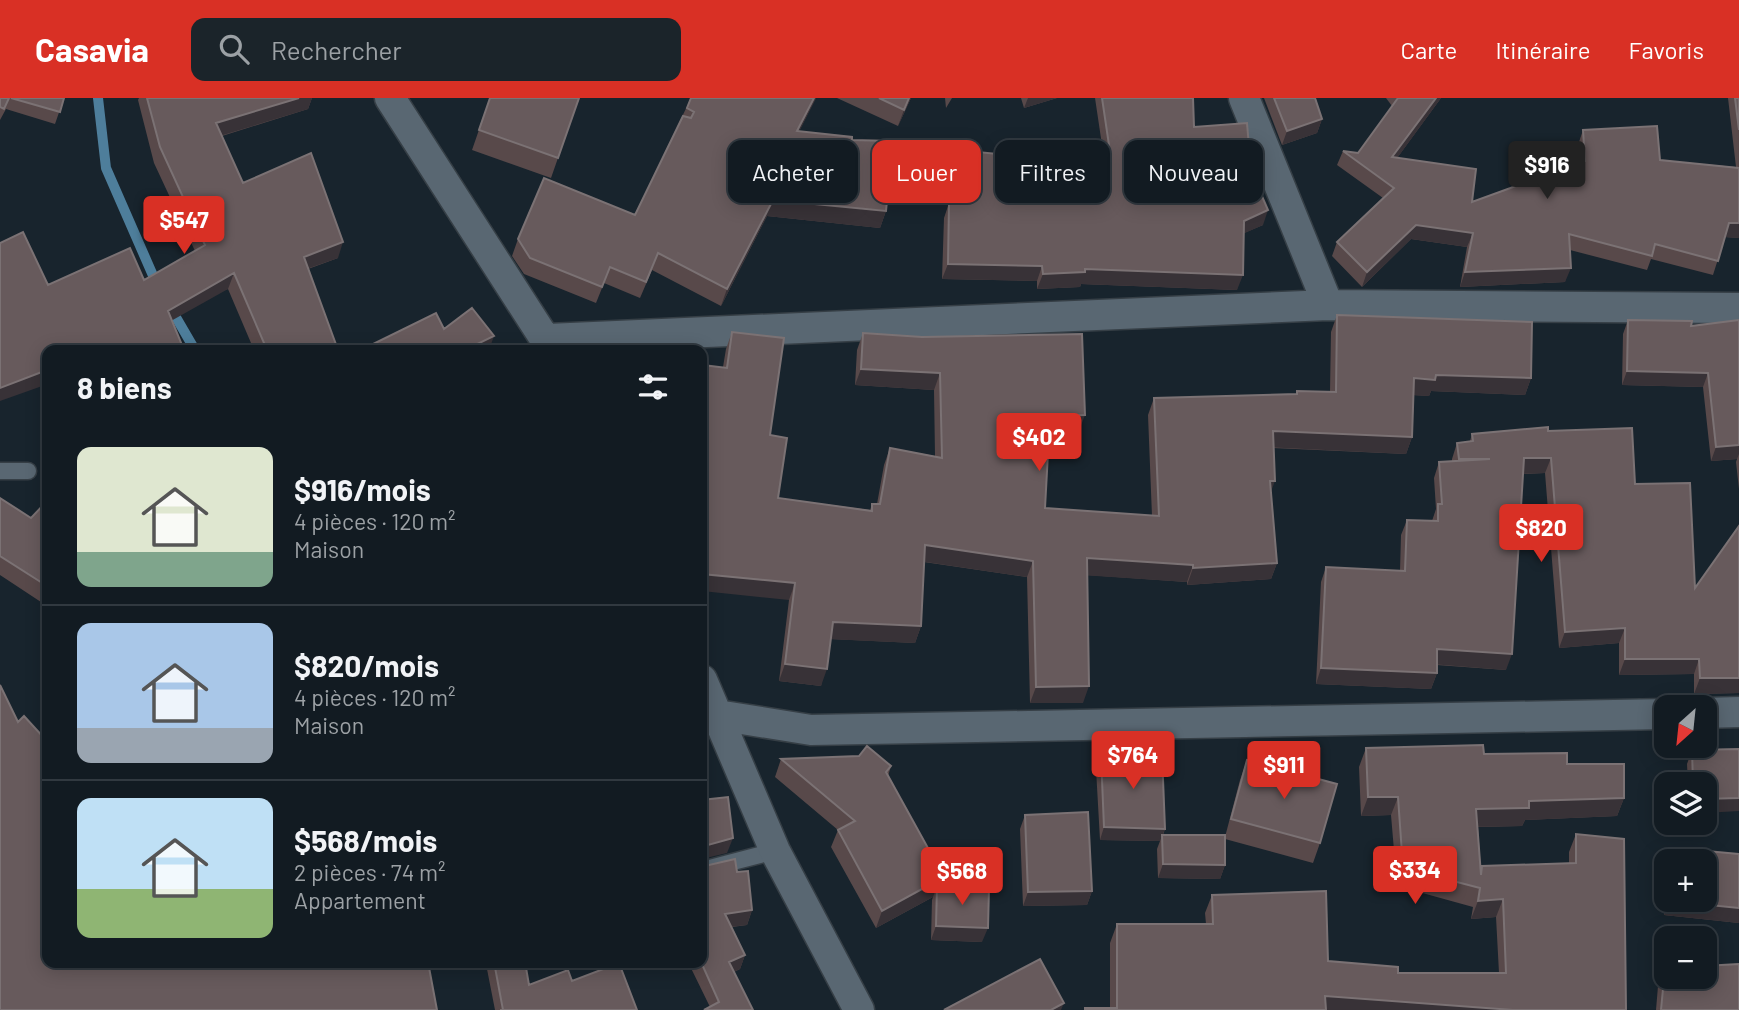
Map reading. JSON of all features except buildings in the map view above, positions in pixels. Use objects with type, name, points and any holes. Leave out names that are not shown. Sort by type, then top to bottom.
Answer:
[{"type":"street","points":[[390,98],[550,345],[1328,305],[1739,308]]},
{"type":"street","points":[[1244,98],[1328,305]]},
{"type":"street","points":[[707,691],[775,851],[859,1010]]},
{"type":"street","points":[[1717,713],[1739,712]]},
{"type":"street","points":[[718,715],[811,730],[1654,714]]},
{"type":"lane","points":[[0,471],[28,471]]},
{"type":"lane","points":[[707,869],[775,851]]},
{"type":"waterway","points":[[98,98],[106,168],[158,287]]},
{"type":"waterway","points":[[170,307],[192,345]]}]
